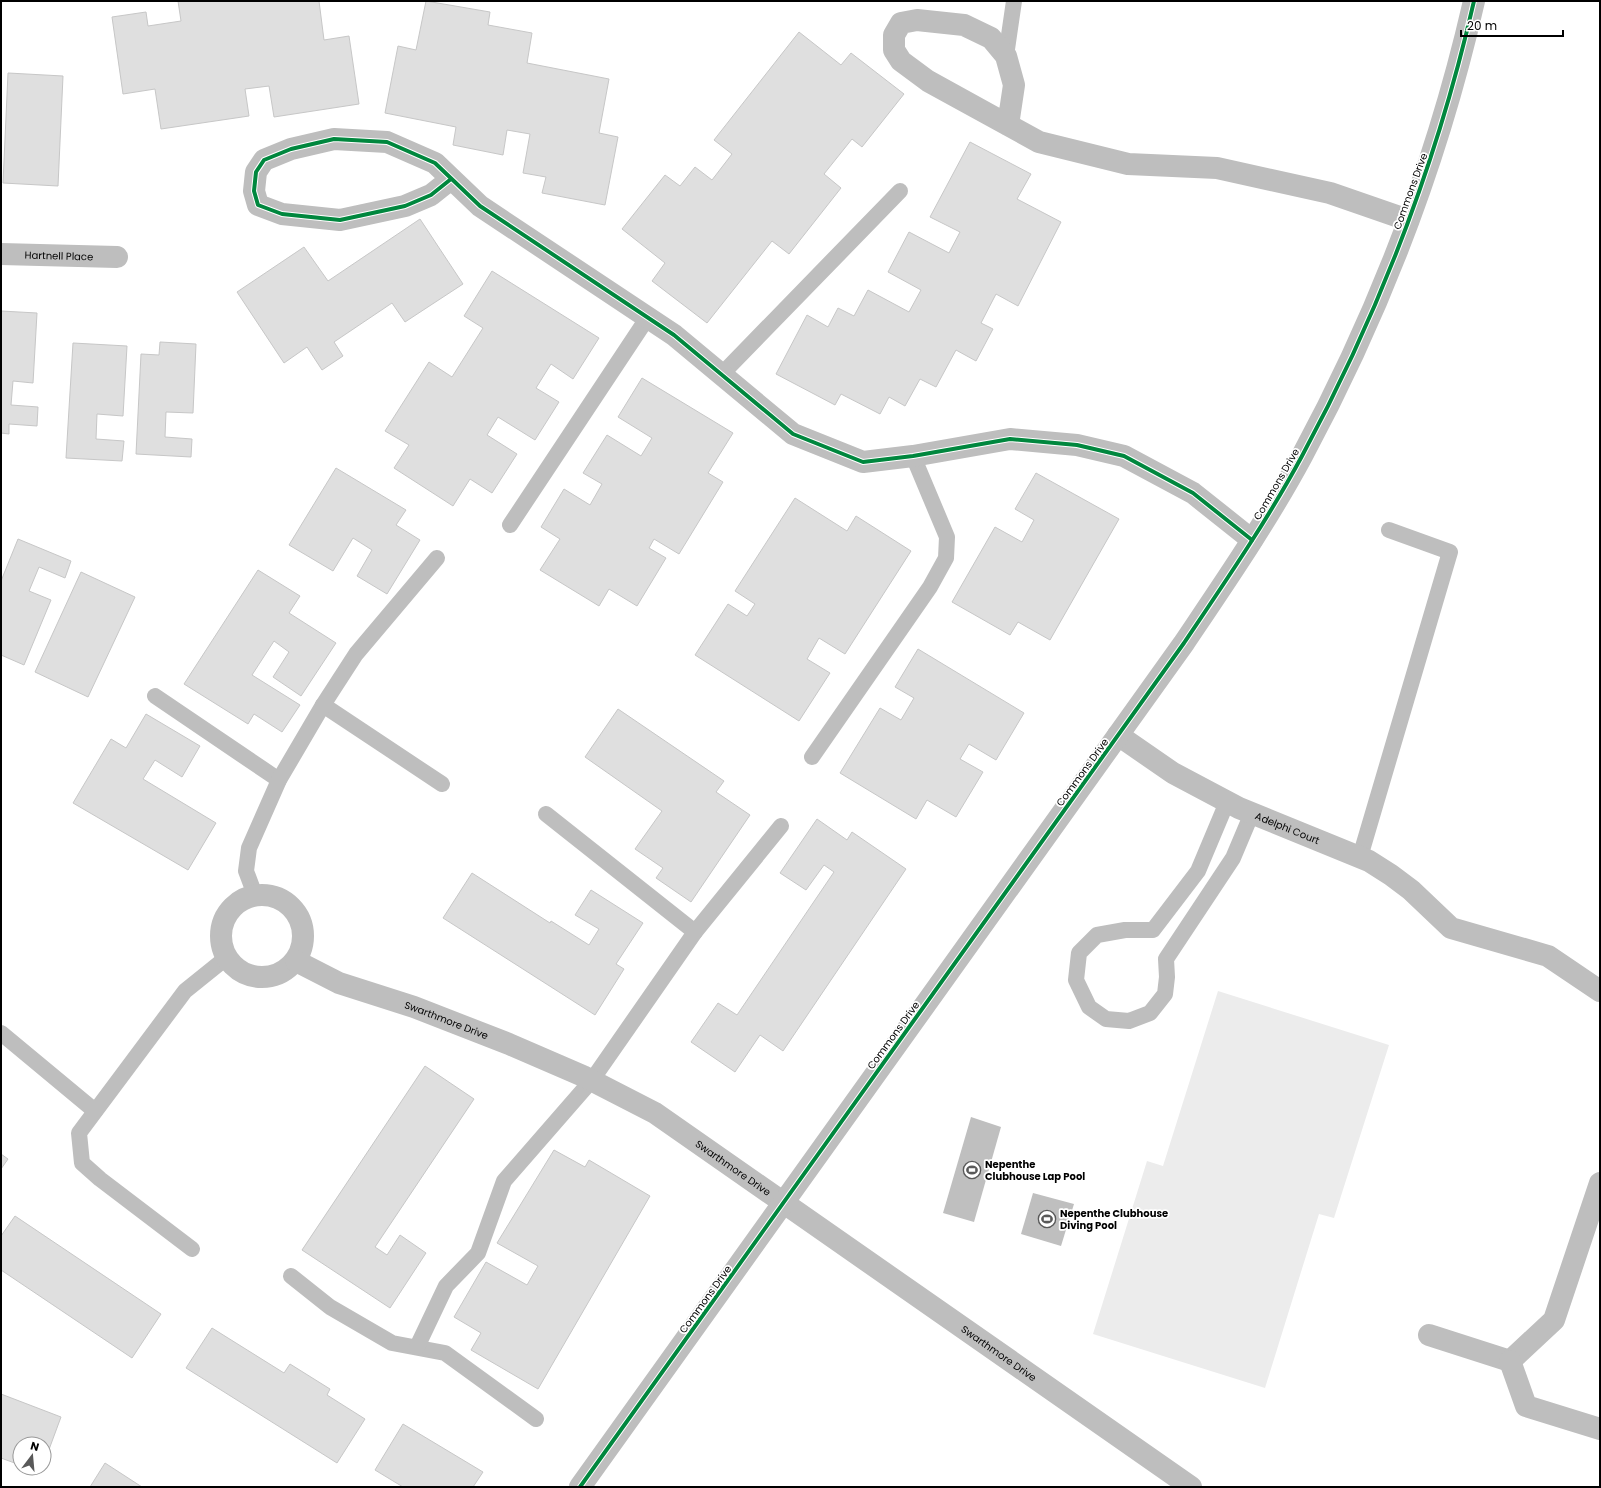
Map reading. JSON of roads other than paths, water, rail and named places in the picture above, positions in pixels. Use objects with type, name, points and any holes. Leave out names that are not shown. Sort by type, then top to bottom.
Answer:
[{"type":"street","name":"Commons Drive","points":[[580,1487],[1184,643],[1252,540],[1301,457],[1344,373],[1383,287],[1429,162],[1463,49],[1474,1]]},
{"type":"street","points":[[1008,125],[1014,86],[1006,56],[991,38],[964,25],[917,20],[901,23],[894,35],[894,50],[901,61],[928,81],[1008,125],[1039,142],[1128,164],[1217,168],[1330,193],[1408,220]]},
{"type":"street","points":[[451,178],[431,195],[405,206],[340,220],[282,214],[258,205],[254,191],[256,172],[264,160],[291,149],[334,139],[387,142],[435,163],[451,178],[480,206],[674,335],[794,434],[863,462],[913,456],[1010,439],[1077,445],[1124,456],[1193,493],[1252,540]]},
{"type":"street","name":"Hartnell Place","points":[[1,254],[117,257]]},
{"type":"street","name":"Adelphi Court","points":[[1118,735],[1173,773],[1227,802],[1360,857],[1391,875],[1451,928],[1548,956],[1600,991]]},
{"type":"street","points":[[255,895],[271,896],[286,902],[297,914],[303,929],[303,946],[296,961],[284,972],[269,978],[252,977],[237,970],[226,958],[220,943],[221,927],[228,912],[240,900],[255,895]]},
{"type":"street","name":"Swarthmore Drive","points":[[296,961],[339,983],[436,1015],[509,1044],[592,1080],[655,1112],[1191,1487]]},
{"type":"street","points":[[1510,1361],[1554,1320],[1600,1183]]},
{"type":"street","points":[[1429,1335],[1510,1361]]},
{"type":"street","points":[[1510,1361],[1526,1406],[1600,1429]]},
{"type":"lane","points":[[1006,56],[1014,1]]},
{"type":"lane","points":[[722,374],[900,191]]},
{"type":"lane","points":[[510,525],[648,317]]},
{"type":"lane","points":[[812,757],[930,587],[946,558],[947,537],[913,456]]},
{"type":"lane","points":[[1360,857],[1450,552],[1389,530]]},
{"type":"lane","points":[[255,895],[246,871],[249,848],[279,780],[323,705],[356,654],[437,558]]},
{"type":"lane","points":[[155,696],[279,780]]},
{"type":"lane","points":[[323,705],[442,784]]},
{"type":"lane","points":[[1227,802],[1198,872],[1153,930],[1125,930],[1097,935],[1079,953],[1076,980],[1089,1006],[1106,1019],[1129,1021],[1150,1013],[1165,994],[1167,977],[1166,959],[1233,858],[1252,813]]},
{"type":"lane","points":[[546,814],[696,932]]},
{"type":"lane","points":[[417,1348],[446,1286],[478,1253],[504,1181],[592,1080],[696,932],[781,826]]},
{"type":"lane","points":[[192,1249],[100,1179],[82,1163],[79,1133],[185,990],[226,958]]},
{"type":"lane","points":[[1,1033],[95,1111]]},
{"type":"lane","points":[[291,1276],[330,1307],[392,1343],[445,1353],[536,1419]]},
{"type":"place","name":"Nepenthe Clubhouse Lap Pool","points":[[972,1170]]},
{"type":"place","name":"Nepenthe Clubhouse Diving Pool","points":[[1047,1219]]}]
